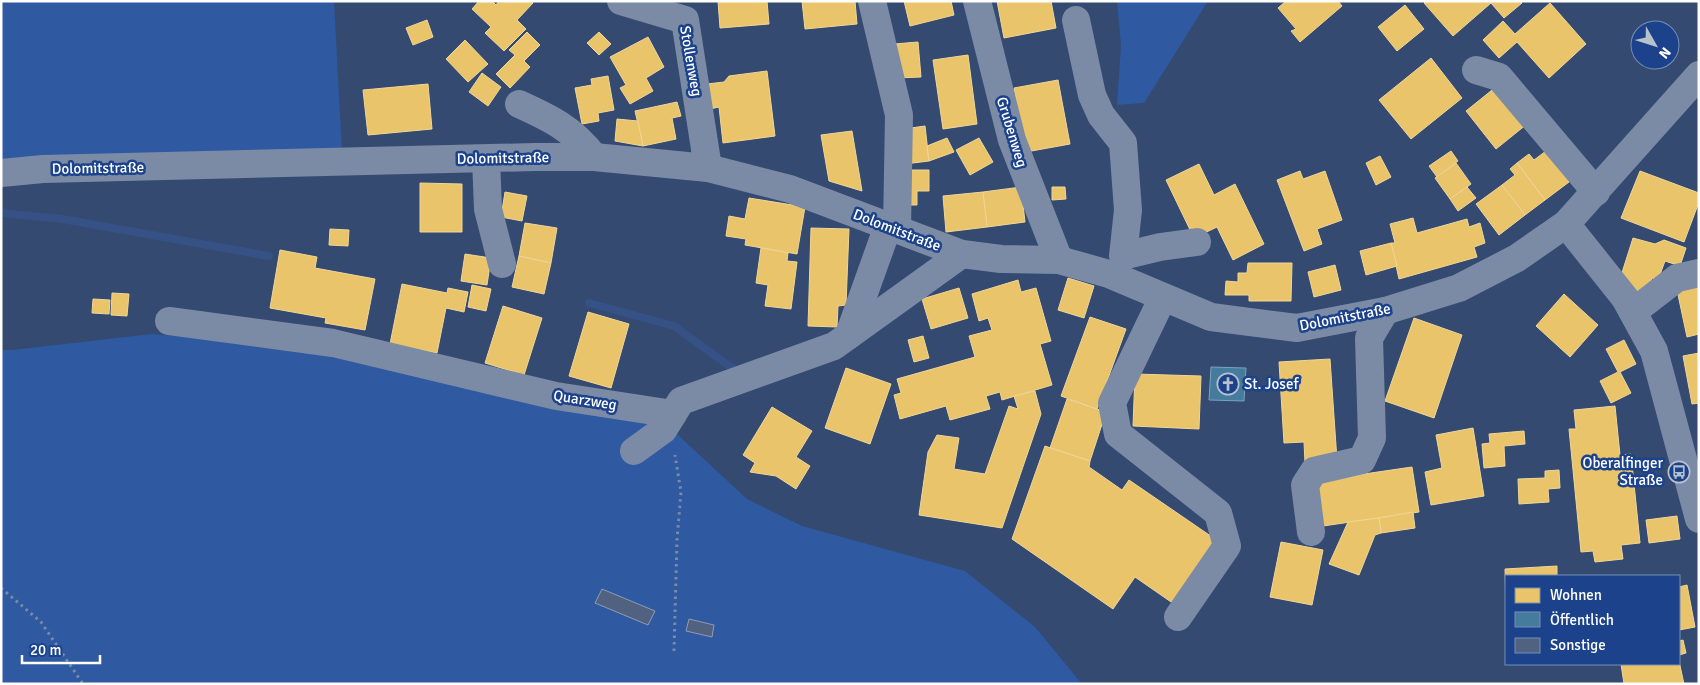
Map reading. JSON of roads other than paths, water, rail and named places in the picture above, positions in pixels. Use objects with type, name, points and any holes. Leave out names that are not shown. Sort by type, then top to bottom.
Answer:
[{"type":"street","name":"Stollenweg","points":[[621,1],[685,20],[708,168]]},
{"type":"street","points":[[849,335],[892,228],[899,115],[872,1]]},
{"type":"street","name":"Grubenweg","points":[[977,1],[1012,140],[1059,260]]},
{"type":"street","points":[[1076,20],[1092,95],[1101,115],[1123,143],[1128,210],[1120,266]]},
{"type":"street","points":[[1476,70],[1499,77],[1596,192]]},
{"type":"street","name":"Dolomitstraße","points":[[1,173],[43,169],[594,157],[708,168],[790,189],[962,254],[1001,259],[1059,260],[1120,266],[1163,297],[1211,317],[1297,328],[1385,311],[1459,288],[1517,258],[1566,224],[1699,76]]},
{"type":"street","points":[[519,104],[553,119],[582,142],[594,157]]},
{"type":"street","points":[[486,159],[488,209],[502,264]]},
{"type":"street","points":[[1566,224],[1625,298],[1654,351],[1699,519]]},
{"type":"street","points":[[1120,266],[1160,246],[1197,242]]},
{"type":"street","points":[[634,451],[663,430],[681,402],[834,346],[962,254]]},
{"type":"street","points":[[1633,312],[1688,275],[1699,256]]},
{"type":"street","points":[[1163,297],[1112,403],[1118,434],[1218,513],[1227,546],[1178,617]]},
{"type":"street","points":[[1311,532],[1305,485],[1314,470],[1362,460],[1372,438],[1369,338],[1385,311]]},
{"type":"street","name":"Quarzweg","points":[[169,321],[333,343],[556,396],[672,414]]},
{"type":"waterway","points":[[1,213],[62,219],[269,256]]},
{"type":"waterway","points":[[589,303],[674,326],[739,373]]},
{"type":"place","name":"St. Josef","points":[[1228,384]]},
{"type":"place","name":"Oberalfinger Straße","points":[[1679,472]]}]
